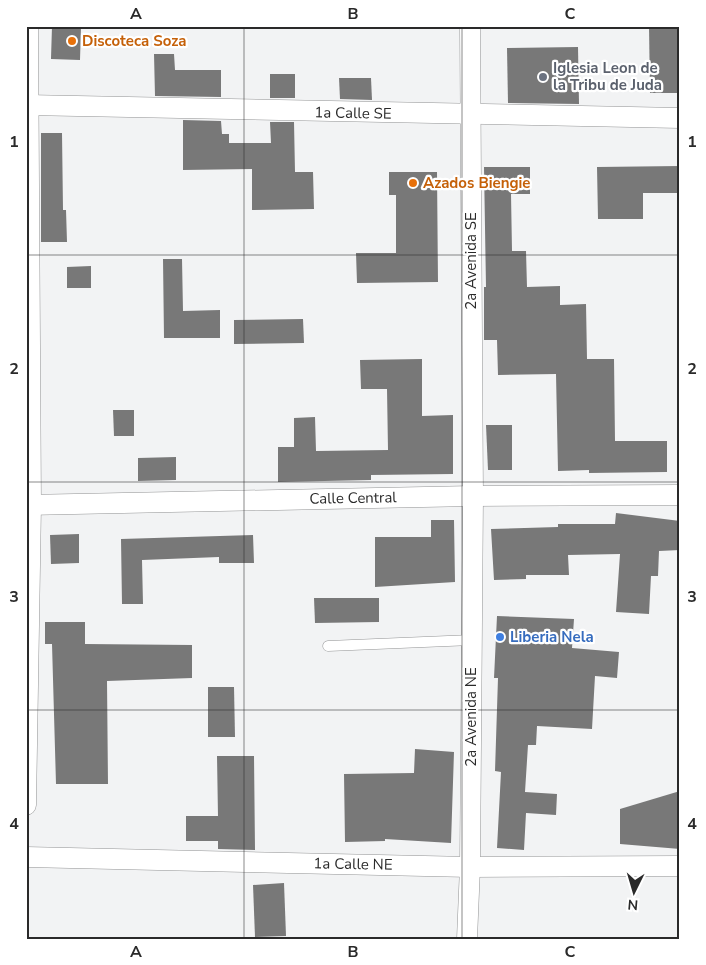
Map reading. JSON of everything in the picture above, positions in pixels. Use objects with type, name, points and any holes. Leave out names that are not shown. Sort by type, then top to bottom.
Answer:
[{"type":"street","points":[[26,805],[28,26]]},
{"type":"street","name":"2a Avenida SE","points":[[470,26],[473,496]]},
{"type":"street","name":"1a Calle SE","points":[[27,105],[470,116],[680,118]]},
{"type":"street","name":"Calle Central","points":[[28,505],[473,496],[680,495]]},
{"type":"street","name":"2a Avenida NE","points":[[466,939],[470,867],[473,496]]},
{"type":"street","name":"1a Calle NE","points":[[26,857],[470,867],[680,866]]},
{"type":"lane","points":[[328,646],[472,640]]},
{"type":"building","points":[[52,26],[81,26],[80,60],[51,59]]},
{"type":"building","points":[[649,26],[680,26],[680,93],[650,93]]},
{"type":"building","name":"Iglesia Leon de la Tribu de Juda","points":[[578,47],[579,104],[508,103],[507,48]]},
{"type":"building","points":[[154,54],[174,54],[175,70],[221,70],[221,97],[155,96]]},
{"type":"building","points":[[270,74],[295,74],[295,98],[270,98]]},
{"type":"building","points":[[339,78],[371,78],[372,100],[340,99]]},
{"type":"building","points":[[183,120],[221,121],[222,134],[229,134],[229,143],[271,143],[270,122],[294,122],[295,172],[313,172],[314,209],[252,210],[252,169],[183,170]]},
{"type":"building","points":[[41,133],[62,133],[63,210],[66,210],[67,242],[41,242]]},
{"type":"building","points":[[680,166],[680,193],[643,193],[643,219],[598,219],[597,167]]},
{"type":"building","points":[[484,167],[530,167],[530,194],[511,194],[512,251],[526,251],[527,287],[560,286],[560,305],[586,304],[587,359],[614,359],[615,441],[667,441],[667,472],[589,473],[589,470],[558,471],[556,374],[498,375],[497,340],[484,340],[484,287],[486,287]]},
{"type":"building","points":[[389,172],[437,172],[438,282],[357,283],[356,253],[396,253],[396,195],[389,195]]},
{"type":"building","points":[[163,259],[182,259],[183,311],[220,310],[220,338],[164,338]]},
{"type":"building","points":[[91,266],[91,288],[67,288],[67,267]]},
{"type":"building","points":[[303,319],[304,343],[234,344],[234,320]]},
{"type":"building","points":[[422,359],[422,416],[453,415],[453,474],[371,475],[371,480],[278,482],[278,447],[294,447],[294,418],[315,417],[316,451],[388,450],[387,389],[361,389],[360,360]]},
{"type":"building","points":[[113,410],[134,410],[134,436],[114,436]]},
{"type":"building","points":[[486,425],[512,425],[512,470],[488,470]]},
{"type":"building","points":[[176,457],[176,480],[138,481],[138,458]]},
{"type":"building","points":[[616,513],[680,521],[680,550],[659,551],[658,576],[651,576],[649,614],[616,612],[620,554],[568,555],[569,575],[526,575],[526,579],[494,580],[491,529],[558,527],[558,524],[615,524]]},
{"type":"building","points":[[431,520],[454,520],[455,582],[375,587],[375,537],[431,537]]},
{"type":"building","points":[[79,534],[79,563],[51,564],[50,535]]},
{"type":"building","points":[[253,535],[254,563],[219,563],[219,557],[142,560],[143,604],[122,604],[121,539]]},
{"type":"building","points":[[314,598],[379,598],[379,622],[315,623]]},
{"type":"building","points":[[497,616],[574,619],[572,648],[619,652],[617,678],[595,676],[592,729],[537,726],[536,745],[528,745],[525,792],[557,794],[556,815],[526,813],[524,850],[497,848],[501,772],[495,771],[498,678],[494,678]]},
{"type":"building","points":[[45,622],[85,622],[85,644],[192,645],[192,678],[107,681],[108,784],[56,784],[52,644],[45,644]]},
{"type":"building","points":[[208,687],[234,687],[235,737],[208,737]]},
{"type":"building","points":[[415,749],[454,752],[451,843],[385,839],[385,841],[345,842],[344,774],[414,773]]},
{"type":"building","points":[[217,756],[254,756],[255,850],[218,849],[218,841],[186,841],[186,816],[218,816]]},
{"type":"building","points":[[680,791],[680,849],[620,844],[620,809]]},
{"type":"building","points":[[284,883],[286,936],[255,937],[253,885]]},
{"type":"place","name":"Discoteca Soza","points":[[72,41]]},
{"type":"place","name":"Iglesia Leon de la Tribu de Juda","points":[[543,77]]},
{"type":"place","name":"Azados Biengie","points":[[413,183]]},
{"type":"place","name":"Liberia Nela","points":[[500,637]]}]
